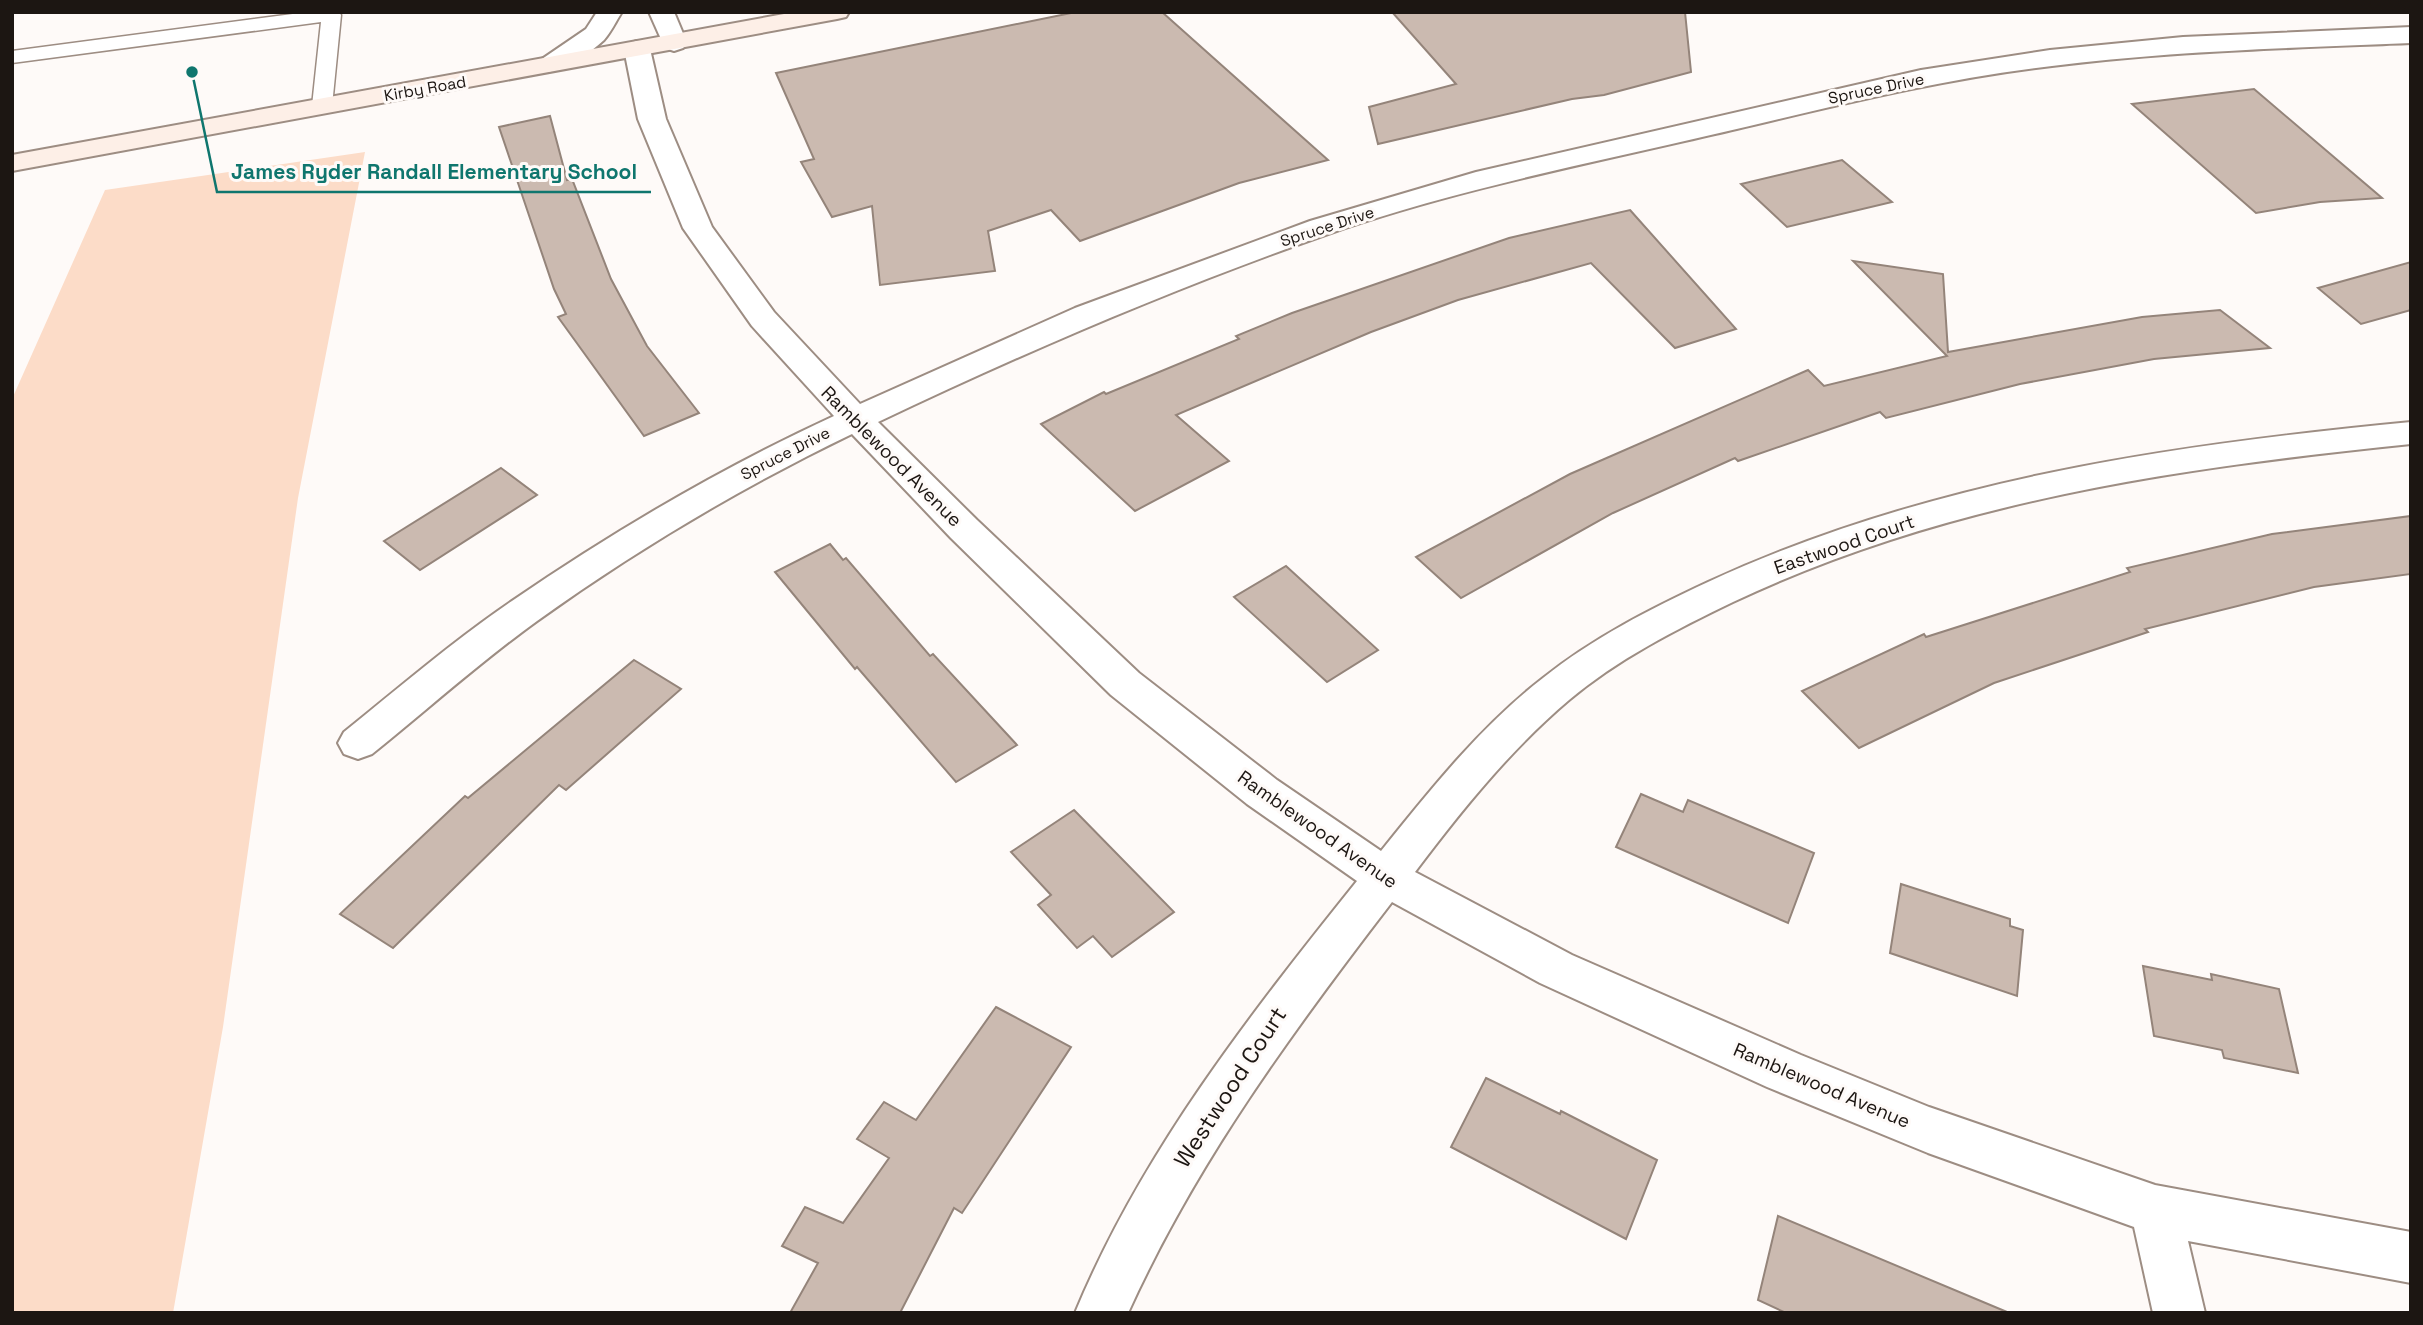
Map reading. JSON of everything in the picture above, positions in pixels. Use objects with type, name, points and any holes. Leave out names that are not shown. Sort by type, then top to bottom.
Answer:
[{"type":"main road","name":"Kirby Road","points":[[12,163],[837,12]]},
{"type":"street","points":[[551,65],[594,34],[610,12]]},
{"type":"street","name":"Ramblewood Avenue","points":[[661,12],[655,46],[652,119],[698,228],[763,319],[806,368],[973,538],[1125,684],[1262,792],[1385,878],[1556,969],[1784,1071],[1928,1130],[2155,1210],[2411,1258]]},
{"type":"street","name":"Spruce Drive","points":[[358,743],[523,612],[608,556],[754,468],[1001,351],[1147,290],[1320,227],[1488,178],[1921,78],[2183,45],[2411,35]]},
{"type":"street","name":"Eastwood Court","points":[[1385,878],[1443,804],[1519,723],[1589,664],[1727,587],[1807,553],[2007,494],[2119,471],[2345,439],[2411,433]]},
{"type":"street","name":"Westwood Court","points":[[1101,1313],[1115,1280],[1198,1132],[1289,998],[1385,878]]},
{"type":"street","points":[[2155,1210],[2179,1313]]},
{"type":"lane","points":[[12,57],[331,15],[322,106]]},
{"type":"shaded area","points":[[365,152],[298,498],[223,1027],[173,1313],[12,1313],[12,399],[105,190]]},
{"type":"building","points":[[1076,12],[1162,12],[1328,160],[1239,183],[1080,241],[1051,210],[988,231],[995,271],[880,285],[872,206],[832,217],[801,162],[814,159],[776,73]]},
{"type":"building","points":[[1392,12],[1685,12],[1691,72],[1604,95],[1572,99],[1378,144],[1369,107],[1456,84]]},
{"type":"building","points":[[2254,89],[2382,198],[2320,202],[2256,213],[2132,104]]},
{"type":"building","points":[[550,116],[567,180],[572,179],[611,279],[647,346],[699,413],[644,436],[558,317],[566,314],[554,289],[499,127]]},
{"type":"building","points":[[1842,160],[1892,202],[1787,227],[1741,184]]},
{"type":"building","points":[[1630,210],[1736,329],[1675,348],[1591,263],[1458,300],[1371,332],[1176,415],[1229,461],[1135,511],[1041,424],[1104,392],[1106,394],[1239,339],[1236,336],[1292,313],[1509,238]]},
{"type":"building","points":[[1853,261],[1943,274],[1948,352],[2142,317],[2220,310],[2270,348],[2154,359],[2020,384],[1886,418],[1880,412],[1738,461],[1735,458],[1613,513],[1461,598],[1416,557],[1570,474],[1808,370],[1824,386],[1947,356]]},
{"type":"building","points":[[2411,262],[2411,310],[2361,324],[2318,288]]},
{"type":"building","points":[[501,468],[537,495],[420,570],[384,541]]},
{"type":"building","points":[[2411,516],[2411,574],[2314,587],[2145,629],[2148,632],[1994,683],[1859,748],[1802,691],[1924,634],[1926,637],[2130,572],[2127,568],[2272,534]]},
{"type":"building","points":[[830,544],[843,560],[846,558],[930,656],[933,654],[1017,745],[956,782],[857,667],[855,669],[775,572]]},
{"type":"building","points":[[1286,566],[1378,650],[1327,682],[1234,597]]},
{"type":"building","points":[[634,660],[681,689],[566,790],[559,785],[393,948],[340,914],[465,796],[468,798]]},
{"type":"building","points":[[1641,794],[1683,812],[1688,800],[1814,853],[1788,923],[1616,847]]},
{"type":"building","points":[[1074,810],[1174,912],[1112,957],[1093,936],[1077,948],[1038,905],[1051,895],[1011,852]]},
{"type":"building","points":[[1901,884],[2010,919],[2010,926],[2023,930],[2017,996],[1890,953]]},
{"type":"building","points":[[2143,966],[2212,980],[2211,974],[2279,989],[2298,1073],[2224,1058],[2222,1050],[2154,1036]]},
{"type":"building","points":[[996,1007],[1071,1047],[962,1213],[954,1208],[900,1313],[790,1313],[818,1263],[782,1246],[805,1207],[843,1223],[889,1158],[857,1139],[884,1102],[916,1120]]},
{"type":"building","points":[[1486,1078],[1560,1114],[1561,1111],[1657,1160],[1626,1239],[1451,1147]]},
{"type":"building","points":[[1778,1216],[2007,1313],[1786,1313],[1758,1300]]},
{"type":"place","name":"James Ryder Randall Elementary School","points":[[192,72]]}]
